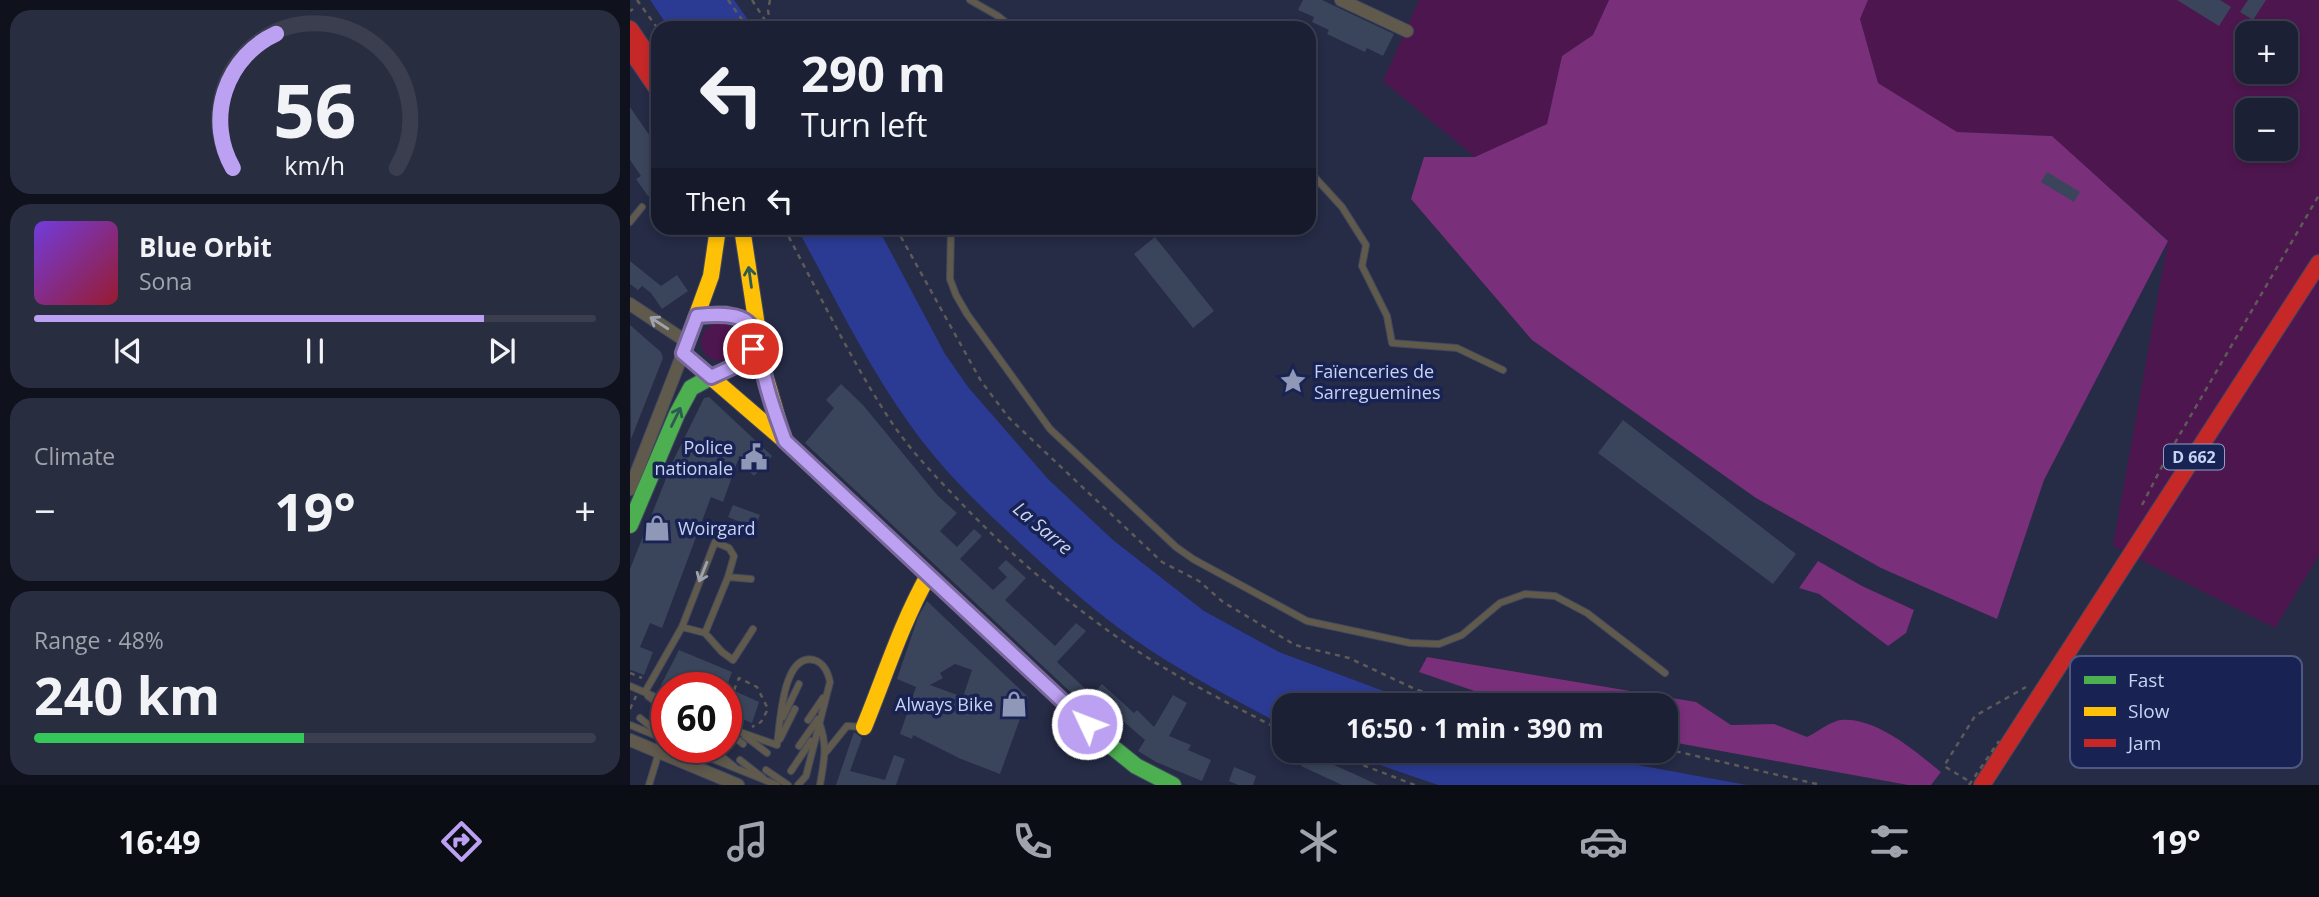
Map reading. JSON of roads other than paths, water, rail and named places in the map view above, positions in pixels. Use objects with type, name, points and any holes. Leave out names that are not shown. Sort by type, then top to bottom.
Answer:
[{"type":"main road","points":[[630,29],[651,59]]},
{"type":"main road","points":[[630,50],[651,80]]},
{"type":"main road","points":[[718,235],[716,260],[685,348],[711,377],[785,441],[1105,741],[1154,781],[1172,785]]},
{"type":"main road","points":[[744,235],[755,334],[770,397],[785,441]]},
{"type":"main road","name":"D 662","points":[[1982,785],[2003,744],[2065,658],[2319,263]]},
{"type":"main road","points":[[697,316],[725,314],[755,334]]},
{"type":"main road","points":[[630,525],[641,464],[677,414],[691,388],[729,370],[744,359],[755,334]]},
{"type":"main road","points":[[864,727],[889,668],[908,612],[928,576]]},
{"type":"street","points":[[1341,0],[1407,31]]},
{"type":"street","points":[[630,304],[685,348],[630,489]]},
{"type":"street","points":[[630,740],[651,749]]},
{"type":"street","points":[[692,763],[740,779]]},
{"type":"lane","points":[[970,0],[1004,21]]},
{"type":"lane","points":[[1316,179],[1342,207],[1366,245],[1362,266],[1387,316],[1392,343],[1457,348],[1503,370]]},
{"type":"lane","points":[[630,222],[642,207]]},
{"type":"lane","points":[[951,235],[950,279],[956,295],[1034,408],[1050,429],[1176,547],[1193,559],[1307,621],[1410,643],[1439,645],[1462,635],[1500,603],[1525,594],[1555,596],[1587,613],[1665,673]]},
{"type":"lane","points":[[641,691],[682,627],[715,542],[729,548],[734,556],[705,634]]},
{"type":"lane","points":[[728,577],[751,579]]},
{"type":"lane","points":[[682,627],[705,634],[733,660],[753,629]]},
{"type":"lane","points":[[777,745],[783,692],[791,672],[800,662],[811,659],[821,664],[828,673],[830,682],[814,736],[806,776],[798,785]]},
{"type":"lane","points":[[781,723],[799,684]]},
{"type":"lane","points":[[630,686],[651,695]]},
{"type":"lane","points":[[641,691],[651,699]]},
{"type":"lane","points":[[808,720],[827,693]]},
{"type":"lane","points":[[777,745],[795,709]]},
{"type":"lane","points":[[799,746],[821,714]]},
{"type":"lane","points":[[639,718],[651,727]]},
{"type":"lane","points":[[819,722],[825,738],[820,785]]},
{"type":"lane","points":[[630,725],[651,734]]},
{"type":"lane","points":[[825,752],[847,726],[864,727]]},
{"type":"lane","points":[[742,730],[777,745]]},
{"type":"lane","points":[[742,730],[767,753]]},
{"type":"lane","points":[[790,771],[814,736]]},
{"type":"lane","points":[[742,762],[768,782]]},
{"type":"lane","points":[[649,785],[656,763]]},
{"type":"lane","points":[[719,763],[740,779],[777,785]]},
{"type":"lane","points":[[726,763],[740,779]]},
{"type":"lane","points":[[766,770],[788,785]]},
{"type":"water","points":[[650,0],[734,0],[749,21],[664,21]]},
{"type":"water","name":"La Sarre","points":[[801,235],[882,235],[945,354],[968,387],[1048,479],[1113,540],[1204,611],[1279,652],[1389,693],[1272,693],[1272,720],[1216,690],[1150,650],[1069,587],[993,518],[950,474],[895,402],[865,354]]},
{"type":"water","points":[[1374,763],[1626,763],[1747,785],[1438,785]]},
{"type":"place","name":"Faïenceries de Sarreguemines","points":[[1293,381]]},
{"type":"place","name":"Police nationale","points":[[754,457]]},
{"type":"place","name":"Woirgard","points":[[657,528]]},
{"type":"place","name":"Always Bike","points":[[1014,704]]}]
